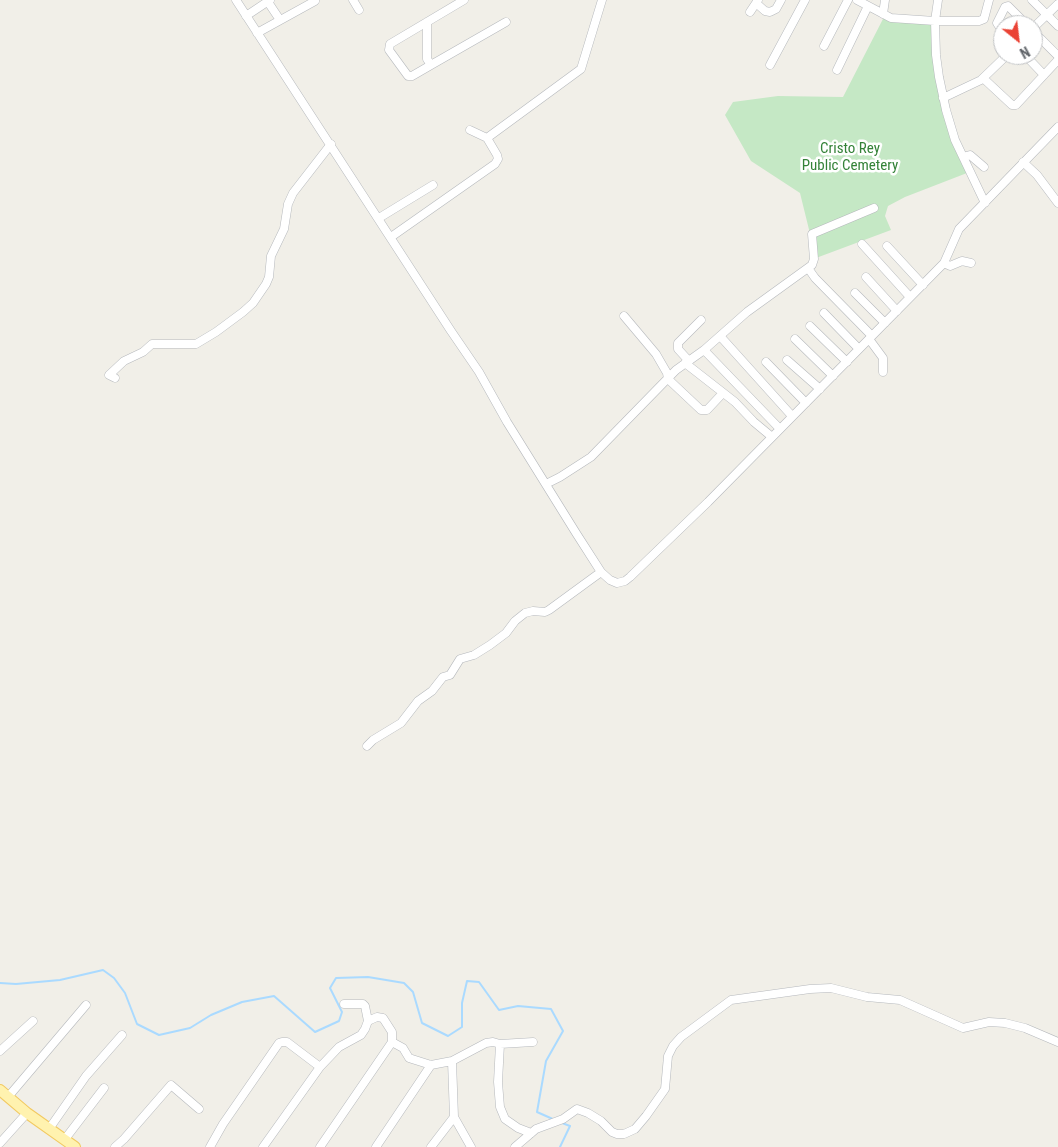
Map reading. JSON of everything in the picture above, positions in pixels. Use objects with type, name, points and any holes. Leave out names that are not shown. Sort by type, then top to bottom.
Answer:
[{"type":"main road","points":[[3,1096],[67,1143]]},
{"type":"street","points":[[236,0],[479,372],[507,422],[601,572],[615,583],[620,584],[628,580],[944,264],[958,229],[1058,127]]},
{"type":"street","points":[[353,0],[359,10]]},
{"type":"street","points":[[487,138],[581,69],[602,0]]},
{"type":"street","points":[[750,12],[757,1],[765,11],[770,12],[776,9],[781,0]]},
{"type":"street","points":[[770,65],[805,0]]},
{"type":"street","points":[[824,46],[848,0]]},
{"type":"street","points":[[857,0],[891,18],[936,21],[982,21],[989,0]]},
{"type":"street","points":[[884,14],[885,0]]},
{"type":"street","points":[[938,0],[936,54],[943,98],[953,134],[985,202]]},
{"type":"street","points":[[1032,0],[1058,26]]},
{"type":"street","points":[[246,16],[267,1],[280,20]]},
{"type":"street","points":[[257,33],[315,1]]},
{"type":"street","points":[[460,1],[390,44],[389,50],[408,76],[412,76],[506,22]]},
{"type":"street","points":[[1043,18],[1058,4]]},
{"type":"street","points":[[837,70],[868,6]]},
{"type":"street","points":[[1002,15],[1007,6],[1016,15]]},
{"type":"street","points":[[427,22],[427,59],[431,65]]},
{"type":"street","points":[[983,78],[1012,106],[1016,104],[1058,58],[1043,41]]},
{"type":"street","points":[[943,98],[983,78],[996,65]]},
{"type":"street","points":[[1034,65],[1044,75]]},
{"type":"street","points":[[391,237],[495,164],[498,155],[487,138],[470,130]]},
{"type":"street","points":[[114,378],[109,375],[124,361],[143,352],[152,344],[196,344],[223,327],[254,303],[269,277],[271,256],[284,229],[288,204],[293,193],[331,144]]},
{"type":"street","points":[[963,157],[970,155],[984,167]]},
{"type":"street","points":[[1023,162],[1037,175],[1058,203]]},
{"type":"street","points":[[379,218],[414,194],[433,185]]},
{"type":"street","points":[[546,484],[591,457],[676,370],[704,350],[747,312],[808,268],[814,259],[812,234],[874,208]]},
{"type":"street","points":[[862,244],[910,297]]},
{"type":"street","points":[[887,246],[923,285]]},
{"type":"street","points":[[882,265],[894,254]]},
{"type":"street","points":[[944,264],[950,266],[962,261],[971,263]]},
{"type":"street","points":[[808,268],[870,338],[883,358],[883,372]]},
{"type":"street","points":[[866,277],[897,311]]},
{"type":"street","points":[[855,293],[885,323]]},
{"type":"street","points":[[824,314],[859,349]]},
{"type":"street","points":[[624,316],[656,354],[667,372],[668,378],[703,411],[722,394]]},
{"type":"street","points":[[701,320],[678,343],[678,349],[687,362],[722,394],[735,402],[772,437]]},
{"type":"street","points":[[810,326],[847,362]]},
{"type":"street","points":[[720,336],[792,416]]},
{"type":"street","points":[[794,339],[833,376]]},
{"type":"street","points":[[704,350],[780,429]]},
{"type":"street","points":[[787,360],[820,389]]},
{"type":"street","points":[[766,362],[806,403]]},
{"type":"street","points":[[367,746],[373,740],[401,723],[418,701],[432,691],[443,678],[450,675],[460,658],[474,656],[506,633],[515,621],[525,614],[533,611],[544,612],[550,610],[601,572]]},
{"type":"street","points":[[515,1147],[542,1126],[563,1119],[574,1110],[579,1109],[599,1120],[614,1133],[622,1134],[635,1129],[665,1089],[668,1056],[673,1046],[681,1037],[732,1000],[810,989],[831,988],[867,997],[903,1001],[963,1028],[989,1022],[1005,1023],[1025,1028],[1058,1042]]},
{"type":"street","points":[[263,1147],[320,1067],[339,1047],[361,1035],[368,1021],[365,1006],[363,1004],[344,1004]]},
{"type":"street","points":[[3,1096],[86,1005]]},
{"type":"street","points":[[320,1147],[392,1042],[392,1032],[382,1018],[368,1021]]},
{"type":"street","points":[[0,1050],[33,1021]]},
{"type":"street","points":[[49,1129],[86,1076],[122,1035]]},
{"type":"street","points":[[210,1147],[223,1124],[279,1043],[287,1042],[320,1067]]},
{"type":"street","points":[[392,1042],[403,1048],[409,1058],[431,1065],[452,1062],[490,1042],[500,1044],[533,1042]]},
{"type":"street","points":[[500,1044],[498,1082],[502,1113],[510,1124],[531,1133]]},
{"type":"street","points":[[452,1062],[454,1117],[471,1147]]},
{"type":"street","points":[[376,1147],[431,1065]]},
{"type":"street","points":[[115,1147],[171,1086],[199,1109]]},
{"type":"street","points":[[67,1143],[104,1088]]},
{"type":"street","points":[[0,1143],[27,1113]]},
{"type":"street","points":[[431,1147],[454,1117]]},
{"type":"green space","name":"Cristo Rey Public Cemetery","points":[[884,17],[932,23],[935,70],[943,115],[955,148],[967,173],[905,197],[888,206],[885,216],[891,230],[816,258],[800,193],[751,161],[725,115],[733,102],[778,96],[843,97]]},
{"type":"waterway","points":[[0,983],[16,984],[60,980],[103,970],[114,978],[125,993],[137,1024],[159,1035],[190,1028],[211,1015],[242,1002],[274,996],[315,1032],[339,1021],[342,1012],[330,988],[336,978],[368,977],[404,983],[413,992],[422,1023],[448,1036],[462,1027],[462,1003],[467,981],[479,982],[499,1010],[518,1006],[551,1009],[563,1031],[546,1061],[537,1112],[555,1120]]},
{"type":"waterway","points":[[560,1147],[570,1126],[562,1123]]}]
